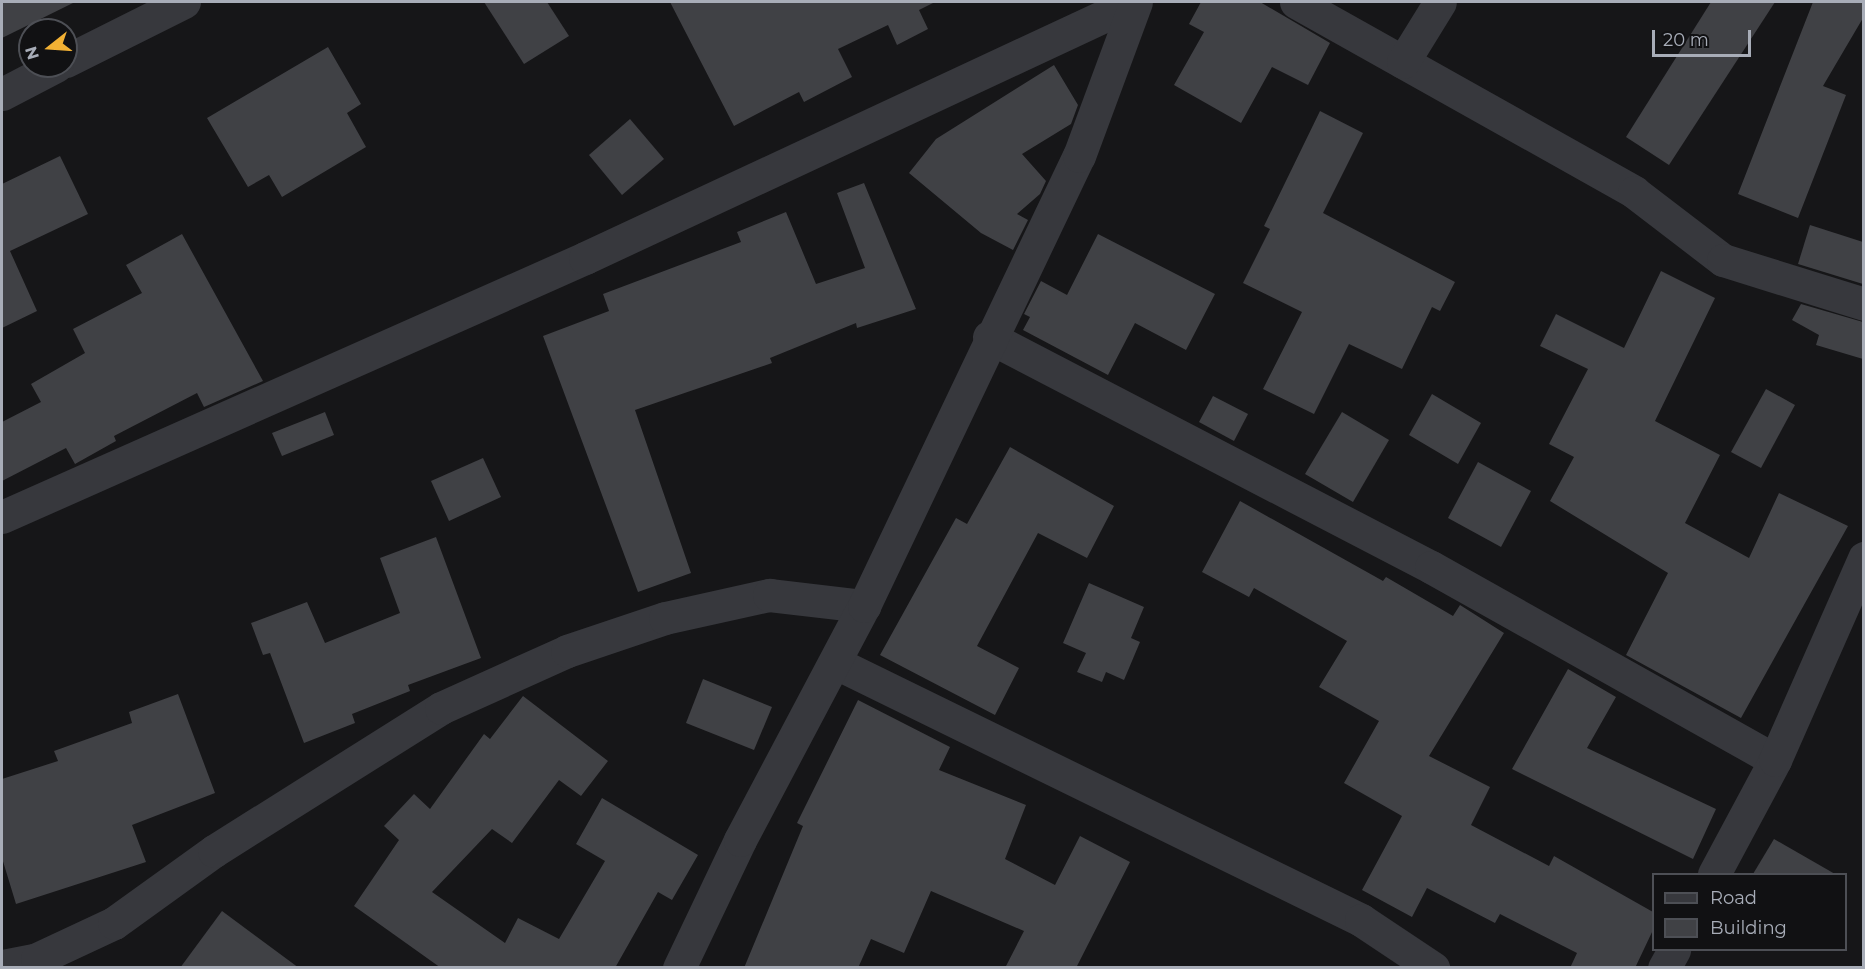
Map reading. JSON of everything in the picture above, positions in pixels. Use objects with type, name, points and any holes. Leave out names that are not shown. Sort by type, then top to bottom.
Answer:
[{"type":"street","points":[[78,55],[184,2]]},
{"type":"street","points":[[680,968],[740,840],[836,663],[989,337],[1079,156],[1135,2]]},
{"type":"street","points":[[2,517],[585,258],[1135,2]]},
{"type":"street","points":[[1296,2],[1634,192],[1724,260],[1863,304]]},
{"type":"street","points":[[1403,62],[1440,2]]},
{"type":"street","points":[[2,94],[33,78]]},
{"type":"street","points":[[989,337],[1431,567],[1775,760]]},
{"type":"street","points":[[1715,873],[1775,760],[1863,558]]},
{"type":"street","points":[[2,966],[37,959],[114,923],[214,851],[441,708],[567,651],[666,618],[769,595],[864,606]]},
{"type":"street","points":[[836,663],[1361,920],[1433,968]]},
{"type":"street","points":[[1664,968],[1673,951]]},
{"type":"building","points":[[2,2],[75,2],[43,18],[18,18],[18,30],[2,38]]},
{"type":"building","points":[[484,2],[547,2],[569,36],[524,64]]},
{"type":"building","points":[[670,2],[935,2],[919,10],[928,29],[897,45],[888,25],[838,49],[852,77],[804,102],[799,92],[734,126]]},
{"type":"building","points":[[1201,2],[1260,2],[1330,43],[1308,85],[1272,67],[1241,123],[1174,85],[1204,32],[1189,24]]},
{"type":"building","points":[[1711,2],[1775,2],[1669,165],[1626,137]]},
{"type":"building","points":[[1813,2],[1863,2],[1863,18],[1823,86],[1846,95],[1798,218],[1738,194]]},
{"type":"building","points":[[328,47],[361,104],[347,113],[366,147],[282,197],[269,175],[248,187],[207,118]]},
{"type":"building","points":[[1054,65],[1078,105],[1071,124],[1022,154],[1046,181],[1040,194],[1017,214],[1028,220],[1013,250],[981,233],[909,173],[936,139]]},
{"type":"building","points":[[1320,111],[1363,133],[1323,213],[1455,282],[1440,311],[1432,307],[1402,369],[1349,344],[1314,414],[1263,389],[1302,312],[1243,283],[1270,229],[1264,226]]},
{"type":"building","points":[[630,119],[664,159],[622,195],[589,155]]},
{"type":"building","points":[[60,156],[88,214],[10,251],[37,311],[2,328],[2,184]]},
{"type":"building","points":[[864,183],[916,309],[857,328],[856,323],[770,358],[772,363],[635,410],[691,573],[638,592],[543,336],[609,311],[603,294],[741,242],[737,232],[786,212],[816,284],[865,268],[837,193]]},
{"type":"building","points":[[1810,225],[1863,242],[1863,284],[1798,264]]},
{"type":"building","points":[[182,234],[263,381],[204,407],[197,393],[114,436],[116,441],[75,464],[66,448],[2,481],[2,422],[41,402],[31,384],[85,353],[73,329],[142,293],[126,265]]},
{"type":"building","points":[[1098,234],[1215,294],[1186,350],[1135,323],[1108,375],[1023,330],[1030,317],[1024,314],[1041,281],[1067,295]]},
{"type":"building","points":[[1661,271],[1715,298],[1655,421],[1720,455],[1685,523],[1749,558],[1779,493],[1848,526],[1741,718],[1626,655],[1668,573],[1550,501],[1574,457],[1549,444],[1588,369],[1540,346],[1556,314],[1624,348]]},
{"type":"building","points":[[1801,304],[1863,322],[1863,359],[1816,345],[1819,335],[1792,320]]},
{"type":"building","points":[[1766,389],[1795,405],[1761,468],[1731,452]]},
{"type":"building","points":[[1432,394],[1481,423],[1458,464],[1409,435]]},
{"type":"building","points":[[1213,396],[1248,414],[1234,441],[1199,422]]},
{"type":"building","points":[[325,412],[334,435],[282,456],[272,433]]},
{"type":"building","points":[[1342,412],[1389,440],[1353,502],[1305,474]]},
{"type":"building","points":[[1010,447],[1114,506],[1087,558],[1038,533],[977,646],[1019,668],[995,715],[880,655],[956,518],[967,524]]},
{"type":"building","points":[[483,458],[501,497],[449,521],[431,481]]},
{"type":"building","points":[[1478,462],[1531,491],[1501,547],[1448,518]]},
{"type":"building","points":[[1240,501],[1383,581],[1386,577],[1453,616],[1460,605],[1504,633],[1429,756],[1490,787],[1471,825],[1549,866],[1554,856],[1652,911],[1652,932],[1635,968],[1570,968],[1577,953],[1500,914],[1495,923],[1427,888],[1412,917],[1362,890],[1402,816],[1344,783],[1379,721],[1319,687],[1347,641],[1254,588],[1249,597],[1202,572]]},
{"type":"building","points":[[436,537],[481,658],[408,685],[410,691],[352,714],[355,723],[304,743],[270,653],[263,655],[251,623],[307,602],[325,643],[400,613],[380,558]]},
{"type":"building","points":[[1089,583],[1144,607],[1131,638],[1140,642],[1124,680],[1106,672],[1102,682],[1077,672],[1086,653],[1063,643]]},
{"type":"building","points":[[1568,669],[1616,697],[1587,748],[1716,809],[1693,859],[1512,769]]},
{"type":"building","points":[[703,679],[772,707],[754,750],[686,723]]},
{"type":"building","points":[[178,694],[215,793],[132,825],[146,862],[16,904],[2,858],[2,779],[58,761],[54,751],[132,723],[129,712]]},
{"type":"building","points":[[523,696],[608,761],[581,796],[559,780],[512,843],[492,829],[432,892],[505,943],[518,918],[559,939],[605,861],[576,844],[602,798],[698,855],[672,900],[658,892],[615,968],[441,968],[354,906],[399,840],[384,826],[414,794],[430,809],[484,734],[490,739]]},
{"type":"building","points":[[858,700],[950,747],[939,770],[1026,805],[1005,859],[1055,885],[1080,836],[1130,862],[1076,968],[1005,968],[1024,931],[931,891],[904,953],[871,939],[858,968],[744,968],[803,826],[797,823]]},
{"type":"building","points":[[1774,839],[1833,873],[1754,873]]},
{"type":"building","points":[[222,911],[299,968],[180,968]]}]
